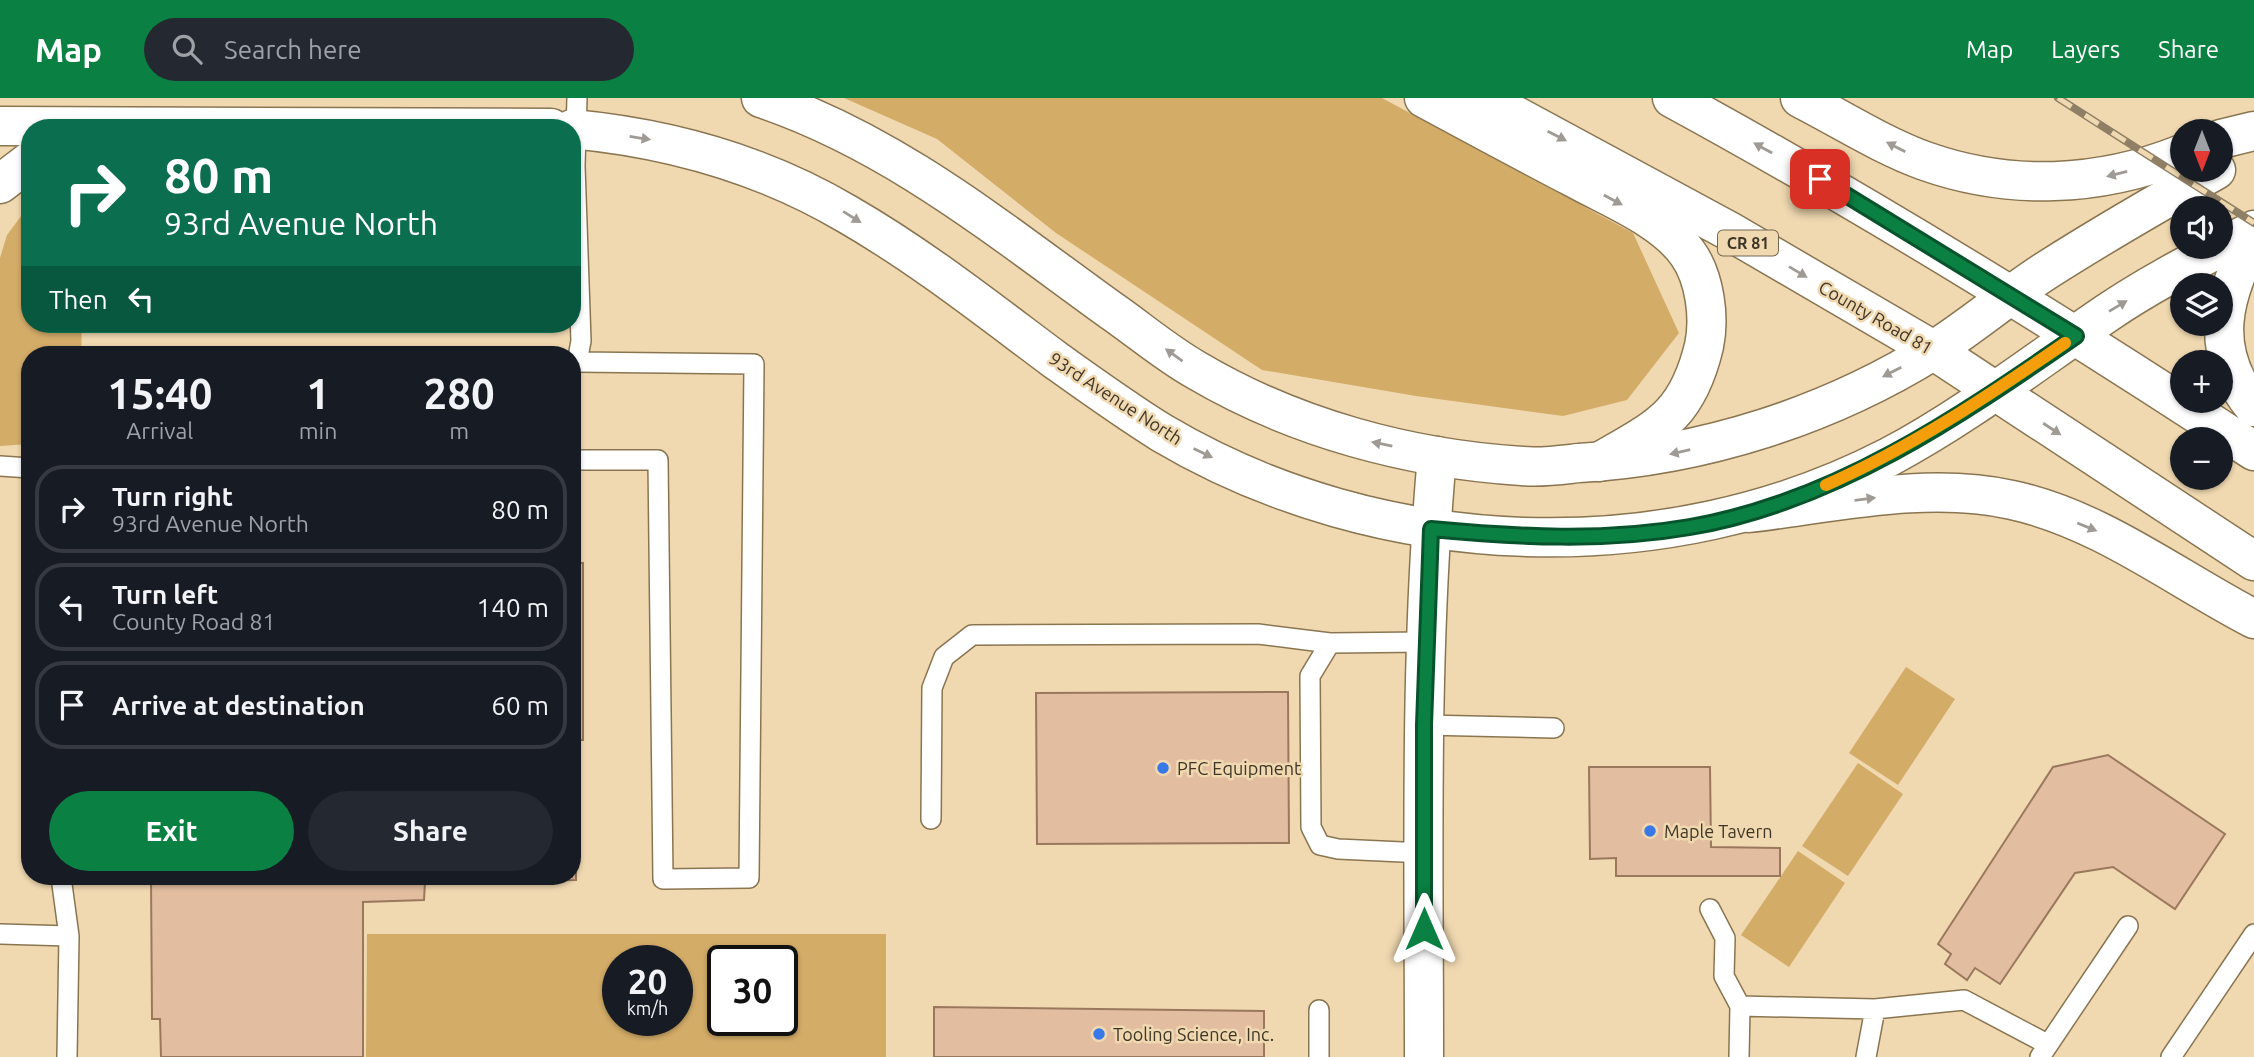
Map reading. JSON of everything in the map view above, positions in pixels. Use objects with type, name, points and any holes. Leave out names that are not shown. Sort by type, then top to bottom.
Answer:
[{"type":"main road","points":[[761,98],[834,127],[896,159],[1194,369],[1260,403],[1349,438],[1437,456],[1525,467],[1671,454],[1725,441],[1796,417],[1933,350],[2011,295],[2196,182]]},
{"type":"main road","points":[[1423,98],[1653,221],[1688,254],[1704,291],[1706,335],[1697,375],[1675,413],[1658,428],[1599,462]]},
{"type":"main road","name":"County Road 81","points":[[1483,98],[1729,231],[1933,350],[2254,561]]},
{"type":"main road","points":[[1672,98],[1820,179],[2011,295],[2254,451]]},
{"type":"main road","points":[[1800,98],[1923,160],[1978,177],[2021,183],[2098,178],[2170,157]]},
{"type":"main road","name":"93rd Avenue North","points":[[581,124],[700,152],[748,167],[845,212],[923,262],[1084,380],[1164,434],[1258,480],[1349,511],[1431,529],[1516,537],[1600,537],[1689,527],[1749,513],[1827,485],[1888,457],[1994,392],[2110,311],[2254,230]]},
{"type":"main road","name":"93rd Avenue North","points":[[0,126],[21,126]]},
{"type":"main road","points":[[2233,136],[2254,131]]},
{"type":"main road","points":[[2233,160],[2254,148]]},
{"type":"main road","points":[[0,184],[21,168]]},
{"type":"main road","points":[[2254,236],[2235,271],[2224,306],[2223,328],[2228,360],[2241,391],[2254,407]]},
{"type":"main road","points":[[1424,1057],[1424,725],[1431,529],[1437,456]]},
{"type":"main road","points":[[1749,513],[1952,492],[2013,500],[2092,528],[2254,619]]},
{"type":"lane","points":[[581,362],[754,364],[749,878],[663,879],[658,460],[581,460]]},
{"type":"lane","points":[[0,467],[21,468]]},
{"type":"lane","points":[[931,819],[932,688],[944,657],[972,635],[1258,634],[1330,643],[1426,642]]},
{"type":"lane","points":[[1330,643],[1310,676],[1311,827],[1320,845],[1338,849],[1424,853]]},
{"type":"lane","points":[[1424,725],[1554,728]]},
{"type":"lane","points":[[62,885],[69,936],[67,1057]]},
{"type":"lane","points":[[1710,909],[1725,938],[1724,976],[1740,1006],[1739,1057]]},
{"type":"lane","points":[[1740,1006],[1875,1009],[1964,1000],[2043,1050],[2128,926]]},
{"type":"lane","points":[[0,934],[69,936]]},
{"type":"lane","points":[[2171,1057],[2254,934]]},
{"type":"lane","points":[[1866,1057],[1875,1009]]},
{"type":"lane","points":[[1319,1010],[1319,1057]]},
{"type":"shaded area","points":[[844,98],[1382,98],[1633,233],[1679,333],[1627,400],[1563,416],[1416,396],[1262,370],[1056,233],[937,139]]},
{"type":"shaded area","points":[[21,216],[21,333],[82,333],[81,346],[21,346],[21,445],[0,446],[0,258],[7,235]]},
{"type":"shaded area","points":[[1906,667],[1955,699],[1898,785],[1849,753]]},
{"type":"shaded area","points":[[1858,763],[1903,794],[1848,876],[1802,846]]},
{"type":"shaded area","points":[[1798,851],[1845,883],[1789,967],[1741,935]]},
{"type":"shaded area","points":[[367,934],[886,934],[886,1057],[366,1057]]},
{"type":"building","points":[[581,563],[583,563],[581,740]]},
{"type":"building","name":"PFC Equipment","points":[[1288,692],[1289,843],[1037,844],[1036,693]]},
{"type":"building","points":[[2108,755],[2225,834],[2175,909],[2113,867],[2075,873],[2000,984],[1975,968],[1967,980],[1945,964],[1951,954],[1938,944],[2053,767]]},
{"type":"building","name":"Maple Tavern","points":[[1589,767],[1710,767],[1711,847],[1780,848],[1780,876],[1616,876],[1616,858],[1590,859]]},
{"type":"building","points":[[151,885],[425,885],[424,900],[363,902],[363,1057],[161,1057],[160,1019],[152,1019]]},
{"type":"building","name":"Tooling Science, Inc.","points":[[934,1007],[1264,1011],[1264,1057],[934,1057]]},
{"type":"railway","points":[[2058,98],[2254,223]]},
{"type":"slow traffic","points":[[1826,485],[1888,457],[1961,415],[2065,343]]},
{"type":"place","name":"PFC Equipment","points":[[1163,768]]},
{"type":"place","name":"Maple Tavern","points":[[1650,831]]},
{"type":"place","name":"Tooling Science, Inc.","points":[[1099,1034]]},
{"type":"route","points":[[1424,929],[1424,725],[1431,529],[1516,537],[1600,537],[1689,527],[1749,513],[1827,485],[1888,457],[1961,415],[2076,336],[1976,272],[1820,179]]}]
